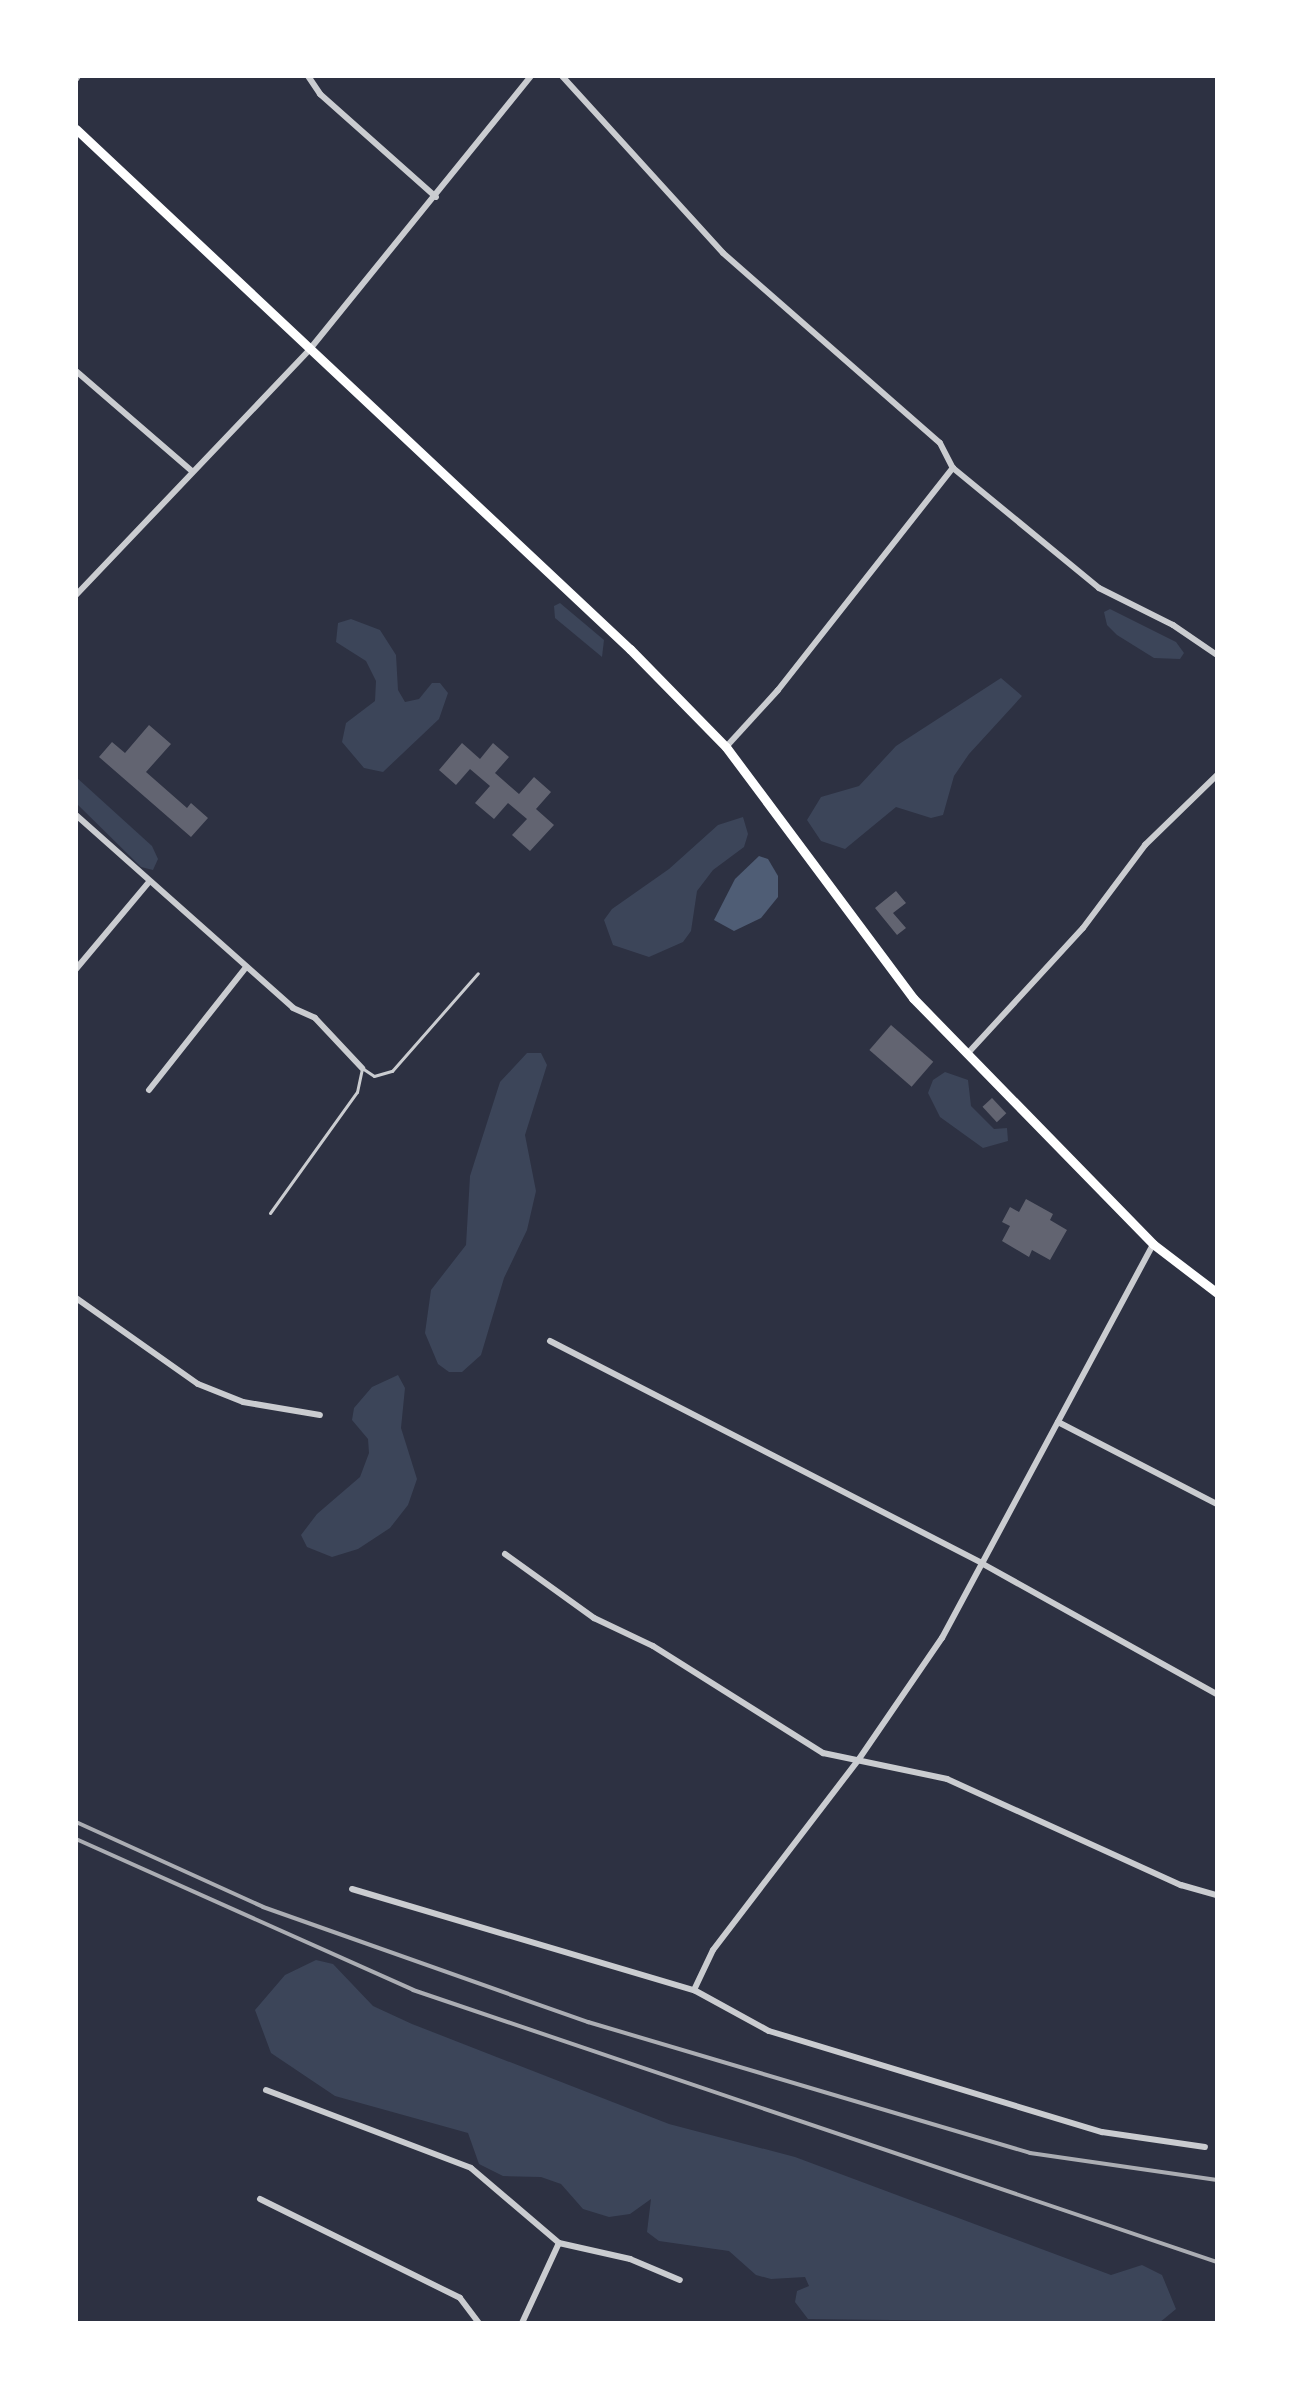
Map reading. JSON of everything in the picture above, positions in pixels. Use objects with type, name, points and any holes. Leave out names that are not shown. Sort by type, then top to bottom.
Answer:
[{"type":"main road","points":[[76,129],[726,747],[894,974],[1153,1244],[1217,1293]]},
{"type":"street","points":[[308,76],[320,94],[436,197]]},
{"type":"street","points":[[76,595],[310,349],[531,76]]},
{"type":"street","points":[[562,76],[723,253],[940,443],[953,468],[1099,588],[1173,625],[1217,655]]},
{"type":"street","points":[[76,371],[192,471]]},
{"type":"street","points":[[76,380],[86,380]]},
{"type":"street","points":[[726,747],[778,690],[953,468]]},
{"type":"street","points":[[969,1052],[1083,928],[1145,845],[1217,775]]},
{"type":"street","points":[[76,815],[293,1008],[315,1018],[362,1068]]},
{"type":"street","points":[[76,969],[149,882]]},
{"type":"street","points":[[149,1090],[246,967]]},
{"type":"street","points":[[694,1990],[713,1950],[859,1759],[942,1638],[1153,1244]]},
{"type":"street","points":[[76,1298],[198,1384],[243,1402],[320,1415]]},
{"type":"street","points":[[550,1341],[983,1564],[1217,1694]]},
{"type":"street","points":[[1058,1422],[1217,1504]]},
{"type":"street","points":[[505,1554],[594,1618],[653,1646],[823,1753],[947,1779],[1181,1885],[1217,1895]]},
{"type":"street","points":[[352,1889],[694,1990],[769,2031],[1102,2132],[1205,2147]]},
{"type":"street","points":[[266,2090],[471,2168],[559,2243],[630,2259],[680,2280]]},
{"type":"street","points":[[260,2199],[460,2298],[479,2323]]},
{"type":"street","points":[[524,2322],[559,2243]]},
{"type":"lane","points":[[270,1213],[357,1092],[362,1068],[374,1076],[392,1071],[478,973]]},
{"type":"shaded area","points":[[560,603],[604,640],[602,657],[555,618],[554,606]]},
{"type":"shaded area","points":[[1110,609],[1176,642],[1184,653],[1180,659],[1154,658],[1117,635],[1107,625],[1104,612]]},
{"type":"shaded area","points":[[351,619],[380,630],[396,655],[398,690],[405,702],[419,699],[432,683],[440,683],[448,693],[439,719],[383,772],[364,768],[342,742],[346,723],[375,701],[376,681],[366,661],[336,642],[338,623]]},
{"type":"shaded area","points":[[1001,678],[1022,696],[969,754],[954,776],[943,815],[931,818],[896,807],[845,849],[821,841],[807,820],[821,797],[859,786],[896,746]]},
{"type":"shaded area","points":[[76,777],[152,846],[158,859],[153,870],[141,867],[76,803]]},
{"type":"shaded area","points":[[743,817],[748,834],[744,847],[713,870],[697,891],[691,931],[683,942],[649,957],[613,945],[604,920],[612,909],[669,869],[718,825]]},
{"type":"shaded area","points":[[759,856],[768,859],[778,876],[778,897],[761,918],[734,931],[714,920],[735,879]]},
{"type":"shaded area","points":[[527,1053],[541,1053],[547,1065],[525,1135],[536,1191],[527,1230],[504,1278],[481,1355],[462,1372],[449,1372],[438,1364],[425,1333],[431,1290],[466,1245],[470,1176],[500,1082]]},
{"type":"shaded area","points":[[945,1072],[968,1080],[971,1106],[994,1129],[1007,1128],[1008,1141],[983,1148],[940,1117],[928,1093],[933,1080]]},
{"type":"shaded area","points":[[398,1375],[405,1388],[401,1428],[417,1479],[408,1505],[390,1528],[358,1549],[332,1557],[307,1547],[301,1535],[317,1514],[360,1477],[369,1453],[368,1439],[352,1420],[354,1408],[372,1387]]},
{"type":"shaded area","points":[[316,1960],[333,1964],[373,2006],[669,2124],[795,2157],[1111,2275],[1142,2265],[1162,2275],[1176,2309],[1159,2323],[808,2319],[795,2302],[797,2291],[809,2286],[805,2277],[771,2279],[756,2275],[729,2251],[659,2241],[647,2232],[651,2199],[630,2214],[609,2217],[583,2209],[561,2184],[541,2177],[503,2176],[479,2164],[468,2133],[335,2096],[271,2053],[255,2010],[285,1975]]},
{"type":"building","points":[[149,725],[171,744],[146,772],[187,808],[191,803],[208,818],[191,837],[99,757],[112,742],[125,753]]},
{"type":"building","points":[[462,743],[480,759],[493,743],[509,757],[495,773],[519,794],[534,777],[551,792],[536,809],[554,825],[530,851],[512,835],[527,819],[508,803],[494,819],[475,803],[490,786],[470,769],[456,785],[439,770]]},
{"type":"building","points":[[896,891],[906,903],[893,913],[906,928],[897,935],[875,908]]},
{"type":"building","points":[[891,1025],[933,1062],[912,1087],[869,1050]]},
{"type":"building","points":[[992,1098],[1006,1113],[997,1122],[982,1107]]},
{"type":"building","points":[[1026,1199],[1053,1214],[1050,1220],[1067,1230],[1050,1260],[1032,1250],[1029,1257],[1002,1241],[1010,1226],[1002,1222],[1010,1207],[1019,1212]]},
{"type":"railway","points":[[76,1822],[263,1907],[588,2022],[1030,2153],[1217,2180]]},
{"type":"railway","points":[[76,1839],[413,1990],[1217,2262]]}]
